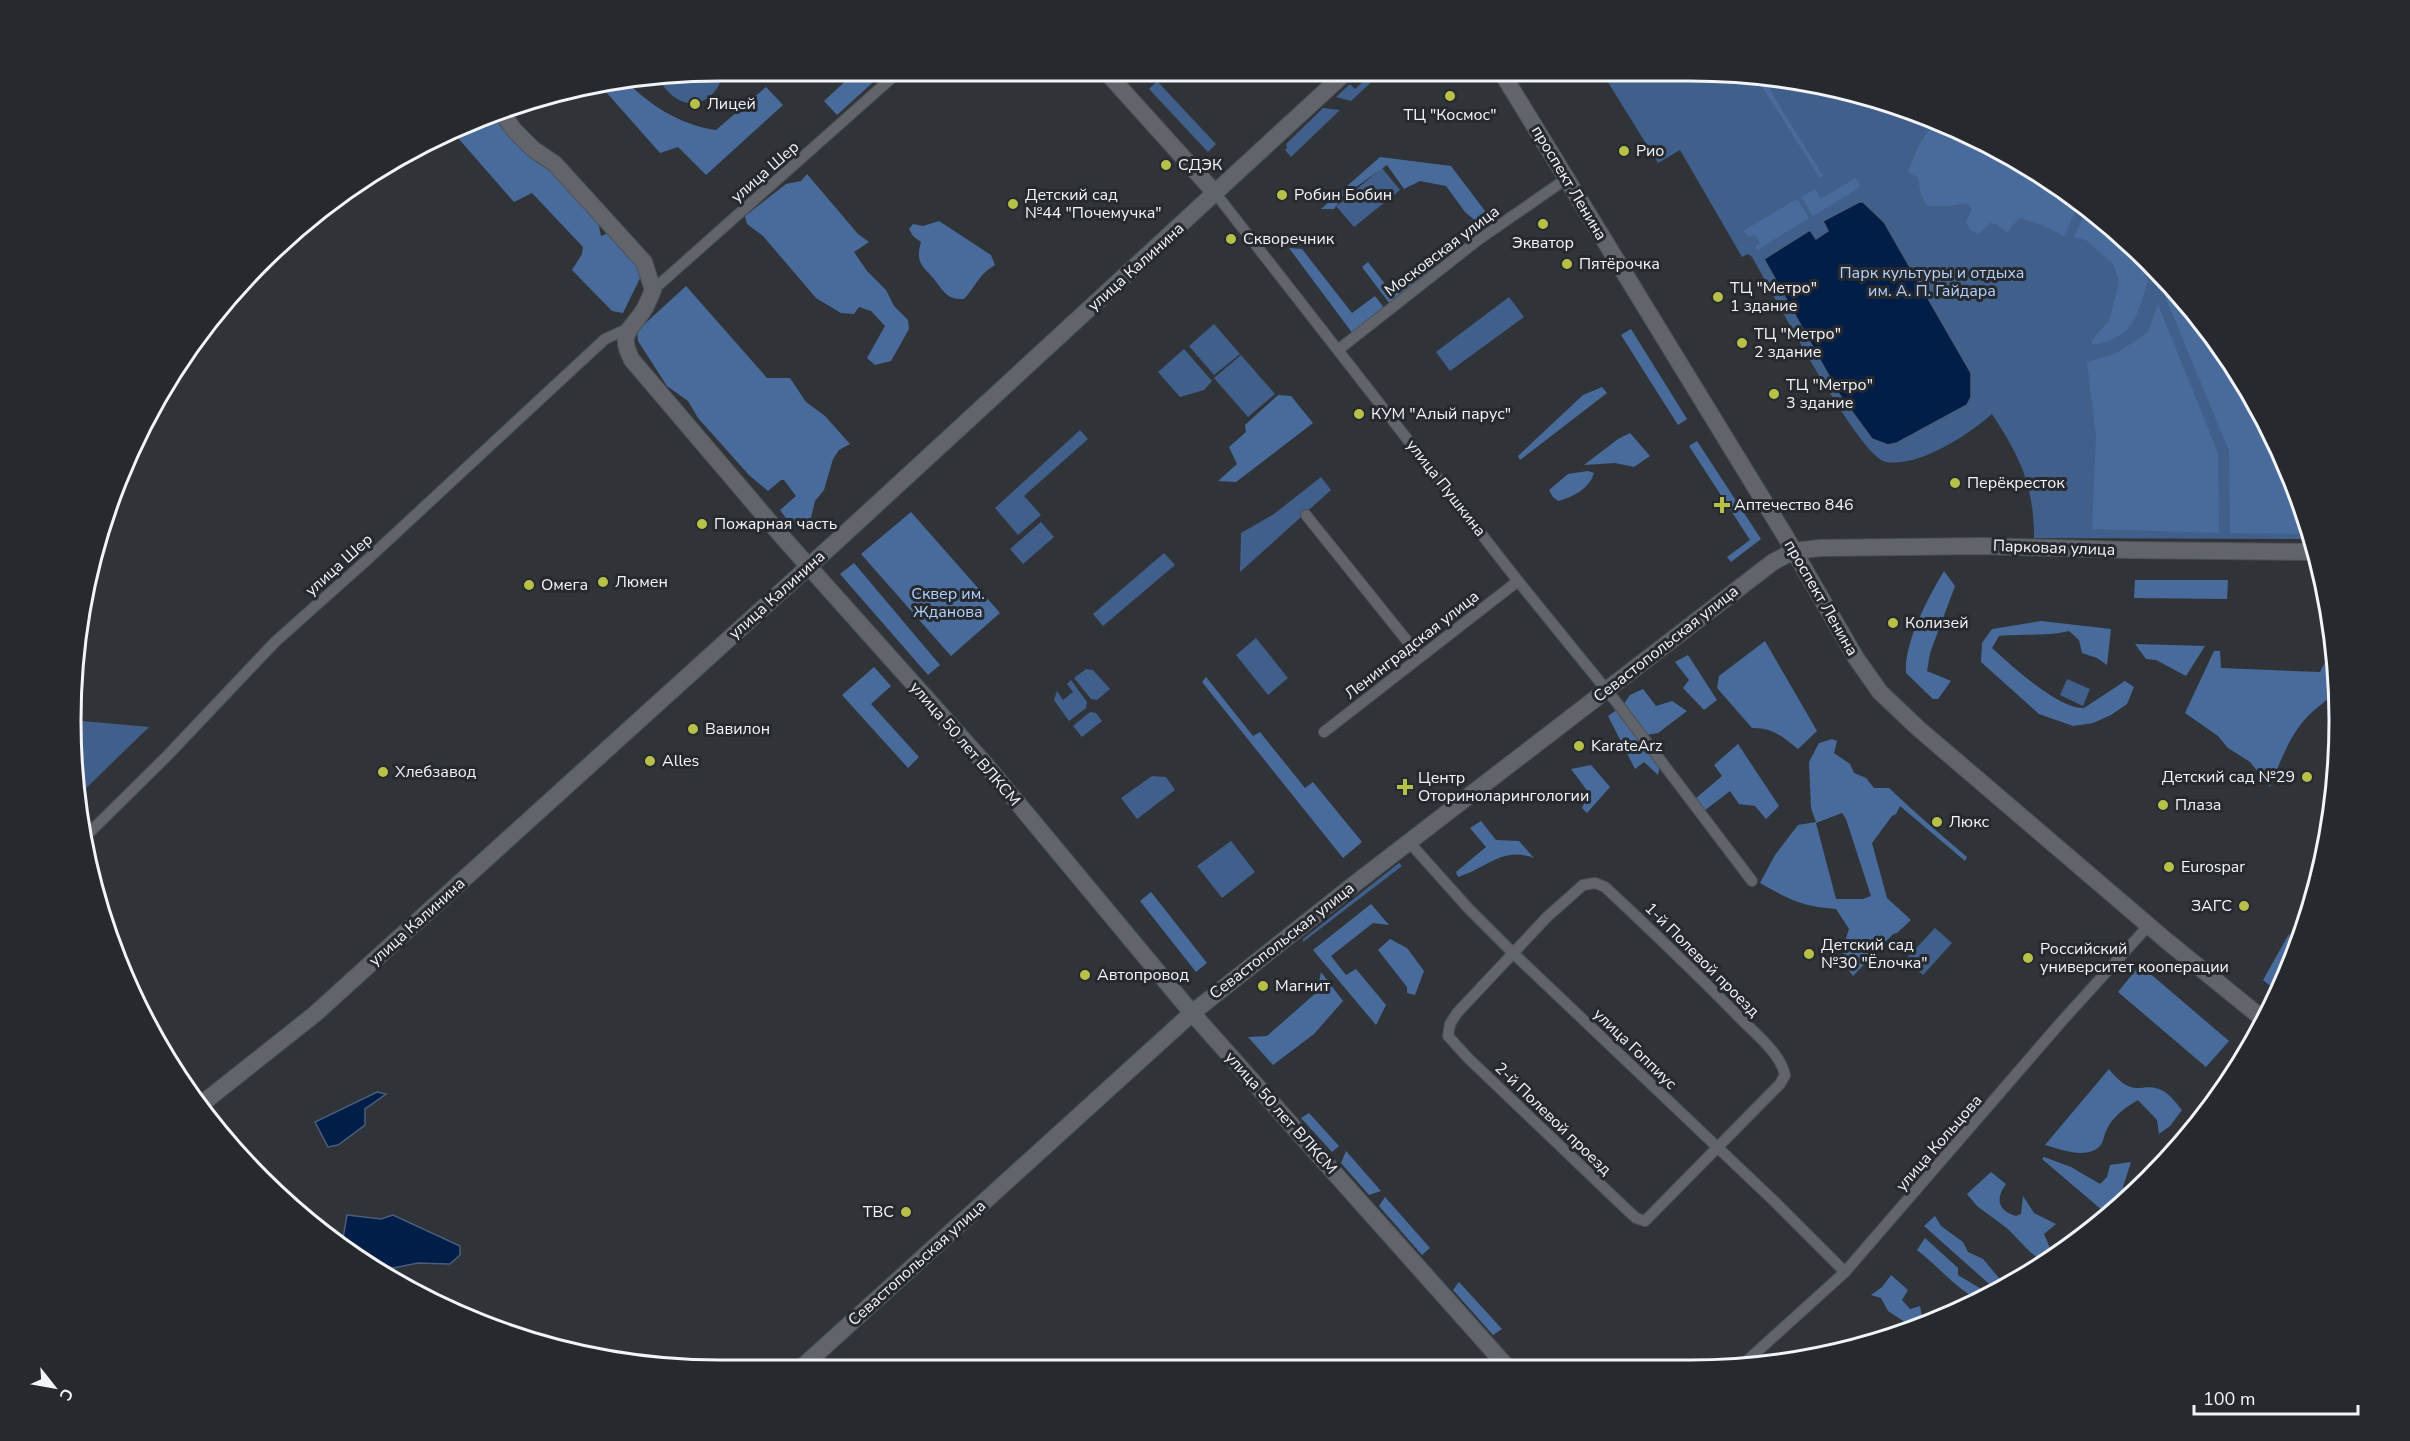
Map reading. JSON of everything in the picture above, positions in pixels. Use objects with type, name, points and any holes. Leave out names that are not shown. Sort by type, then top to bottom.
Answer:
[{"type":"street","name":"улица Шер","points":[[653,290],[888,81]]},
{"type":"street","name":"улица Пушкина","points":[[1114,81],[1216,194],[1518,581],[1607,690],[1752,881]]},
{"type":"street","name":"улица Калинина","points":[[206,1100],[315,1014],[1337,81]]},
{"type":"street","name":"проспект Ленина","points":[[1507,81],[1794,551],[1856,658],[1880,692],[1919,729],[2257,1014]]},
{"type":"street","points":[[506,118],[533,149],[561,170],[645,262],[653,290],[645,308],[627,329]]},
{"type":"street","name":"Московская улица","points":[[1338,350],[1478,240],[1566,179]]},
{"type":"street","name":"улица Шер","points":[[91,831],[167,756],[275,642],[605,339],[627,329]]},
{"type":"street","name":"улица 50 лет ВЛКСМ","points":[[627,329],[625,347],[632,360],[808,566],[986,765],[1192,1013],[1501,1360]]},
{"type":"street","points":[[1306,515],[1420,657]]},
{"type":"street","name":"Парковая улица","points":[[1794,551],[1820,548],[1984,546],[2306,552]]},
{"type":"street","name":"Севастопольская улица","points":[[810,1360],[1192,1013],[1409,842],[1773,562],[1794,551]]},
{"type":"street","name":"Ленинградская улица","points":[[1324,732],[1518,581]]},
{"type":"street","name":"улица Гоппиус","points":[[1409,842],[1469,909],[1513,953],[1845,1272]]},
{"type":"street","name":"1-й Полевой проезд","points":[[1513,953],[1547,917],[1583,885],[1595,883],[1605,887],[1689,967],[1769,1049],[1783,1065],[1785,1075],[1780,1084],[1717,1149]]},
{"type":"street","name":"улица Кольцова","points":[[1751,1357],[1845,1272],[2068,1014],[2149,925]]},
{"type":"street","name":"2-й Полевой проезд","points":[[1513,953],[1457,1013],[1450,1024],[1448,1036],[1493,1082],[1636,1218],[1645,1221],[1717,1149]]},
{"type":"green space","points":[[721,81],[712,95],[694,103],[686,103],[675,98],[661,84]]},
{"type":"green space","points":[[846,81],[874,81],[837,115],[824,101]]},
{"type":"green space","points":[[1157,81],[1216,144],[1208,152],[1149,89]]},
{"type":"green space","points":[[1364,81],[1372,81],[1351,101],[1336,97],[1350,84],[1355,89]]},
{"type":"green space","name":"Парк культуры и отдыха им. А. П. Гайдара","points":[[1607,81],[1731,82],[1814,93],[1895,115],[1972,147],[2009,167],[2079,213],[2111,240],[2142,268],[2197,331],[2221,365],[2263,438],[2280,476],[2302,539],[2034,538],[2031,502],[2024,472],[1992,414],[1957,440],[1928,455],[1914,460],[1886,462],[1873,453],[1836,404],[1752,257],[1748,254],[1742,257],[1680,150],[1658,163]]},
{"type":"green space","points":[[1761,85],[1769,86],[1823,176],[1820,178]]},
{"type":"green space","points":[[633,87],[655,105],[678,119],[716,130],[766,87],[783,105],[706,175],[678,147],[660,153],[606,91]]},
{"type":"green space","points":[[1323,108],[1340,110],[1291,157],[1285,150],[1286,144]]},
{"type":"green space","points":[[503,120],[550,166],[598,221],[601,236],[610,232],[639,264],[642,274],[623,313],[612,311],[572,270],[582,254],[583,247],[532,193],[514,202],[458,138]]},
{"type":"green space","points":[[1930,129],[1972,147],[2045,189],[2076,211],[2064,236],[2042,225],[2019,218],[2007,233],[1997,224],[1990,223],[1979,234],[1970,230],[1966,221],[1972,210],[1967,203],[1927,206],[1921,195],[1918,178],[1908,172]]},
{"type":"green space","points":[[1380,157],[1451,166],[1487,216],[1484,220],[1477,222],[1465,212],[1446,186],[1420,181],[1404,189],[1387,165],[1342,197],[1334,209],[1321,209]]},
{"type":"green space","points":[[1382,168],[1400,190],[1354,227],[1336,206]]},
{"type":"green space","points":[[807,174],[858,234],[869,242],[854,252],[867,271],[886,290],[894,306],[908,320],[909,329],[891,361],[875,365],[867,358],[885,326],[871,311],[859,307],[854,314],[841,313],[816,298],[763,236],[747,224],[745,216],[786,184],[801,181]]},
{"type":"green space","points":[[1856,178],[1860,185],[1858,188],[1813,216],[1801,197],[1815,189],[1821,199]]},
{"type":"green space","points":[[1797,199],[1809,218],[1757,250],[1755,247],[1760,243],[1755,234],[1749,237],[1743,231]]},
{"type":"green space","points":[[2084,217],[2142,268],[2148,281],[2137,315],[2132,323],[2118,336],[2094,345],[2091,341],[2109,321],[2119,283],[2114,265],[2086,240],[2074,237]]},
{"type":"green space","points":[[939,221],[991,255],[995,265],[981,276],[964,299],[948,296],[922,265],[919,256],[921,242],[913,236],[909,229],[913,224],[923,226]]},
{"type":"green space","points":[[1289,248],[1302,249],[1352,313],[1375,296],[1385,309],[1353,334]]},
{"type":"green space","points":[[1426,261],[1434,270],[1390,304],[1362,267],[1368,262],[1389,289]]},
{"type":"green space","points":[[686,286],[767,378],[790,378],[806,402],[825,416],[850,444],[839,450],[833,459],[824,490],[815,501],[811,518],[798,525],[789,522],[780,510],[796,496],[784,480],[768,491],[749,475],[698,418],[688,401],[667,386],[638,341],[637,331]]},
{"type":"green space","points":[[2163,291],[2197,331],[2243,401],[2280,476],[2301,534],[2230,533],[2229,451]]},
{"type":"green space","points":[[1509,297],[1524,317],[1450,371],[1436,352]]},
{"type":"green space","points":[[2158,304],[2218,453],[2219,533],[2092,529],[2096,435],[2087,362],[2117,353],[2148,332]]},
{"type":"green space","points":[[1214,324],[1240,354],[1214,375],[1189,346]]},
{"type":"green space","points":[[1631,329],[1687,419],[1678,425],[1621,335]]},
{"type":"green space","points":[[1184,349],[1212,381],[1204,390],[1180,397],[1158,372]]},
{"type":"green space","points":[[1241,355],[1275,394],[1248,417],[1214,378]]},
{"type":"green space","points":[[1602,387],[1607,393],[1520,460],[1518,456],[1583,395]]},
{"type":"green space","points":[[1278,395],[1291,396],[1313,423],[1236,482],[1218,481],[1237,464],[1229,447],[1246,432],[1245,425]]},
{"type":"green space","points":[[1080,430],[1088,439],[1024,496],[1041,515],[1018,535],[995,508]]},
{"type":"green space","points":[[1630,433],[1650,456],[1634,467],[1615,463],[1584,465],[1618,439]]},
{"type":"green space","points":[[1697,441],[1761,539],[1731,562],[1727,557],[1750,540],[1689,446]]},
{"type":"green space","points":[[1588,471],[1594,473],[1592,479],[1580,491],[1558,501],[1553,497],[1549,490],[1568,474]]},
{"type":"green space","points":[[1321,477],[1331,490],[1240,572],[1241,533],[1274,514]]},
{"type":"green space","name":"Сквер им. Жданова","points":[[911,512],[1000,613],[951,656],[861,554]]},
{"type":"green space","points":[[1041,522],[1054,537],[1023,564],[1010,549]]},
{"type":"green space","points":[[1164,553],[1175,565],[1103,626],[1093,614]]},
{"type":"green space","points":[[854,563],[940,665],[928,675],[840,574]]},
{"type":"green space","points":[[1944,571],[1955,586],[1930,653],[1927,671],[1951,681],[1938,699],[1933,699],[1906,673],[1906,661],[1918,620]]},
{"type":"green space","points":[[2135,580],[2228,580],[2227,599],[2134,598]]},
{"type":"green space","points":[[2041,621],[2111,629],[2107,665],[2097,658],[2082,653],[2079,640],[2069,631],[1999,636],[1992,648],[2036,685],[2061,702],[2084,708],[2125,681],[2134,687],[2127,704],[2093,723],[2073,726],[2039,714],[1981,662],[1982,643],[1992,629]]},
{"type":"green space","points":[[1256,638],[1288,678],[1268,695],[1236,655]]},
{"type":"green space","points":[[1765,641],[1817,731],[1798,749],[1771,731],[1752,728],[1717,688],[1719,676]]},
{"type":"green space","points":[[2135,644],[2205,646],[2186,676],[2156,660],[2146,659]]},
{"type":"green space","points":[[2214,651],[2220,651],[2221,668],[2320,672],[2326,660],[2328,698],[2308,716],[2295,732],[2270,787],[2250,762],[2228,748],[2218,736],[2185,713]]},
{"type":"green space","points":[[1688,655],[1717,700],[1704,710],[1683,688],[1689,680],[1675,662]]},
{"type":"green space","points":[[874,667],[891,686],[871,704],[919,757],[908,768],[842,695]]},
{"type":"green space","points":[[1086,669],[1093,670],[1110,689],[1097,700],[1091,699],[1074,678]]},
{"type":"green space","points":[[1206,677],[1253,736],[1260,732],[1305,788],[1313,782],[1362,842],[1343,858],[1202,682]]},
{"type":"green space","points":[[2067,679],[2090,689],[2083,706],[2060,695]]},
{"type":"green space","points":[[1071,680],[1087,702],[1086,708],[1069,721],[1054,700],[1057,691],[1063,700],[1073,692],[1067,684]]},
{"type":"green space","points":[[1643,689],[1656,706],[1672,701],[1687,711],[1658,733],[1646,735],[1623,705],[1630,695]]},
{"type":"green space","points":[[1618,709],[1660,766],[1658,775],[1644,762],[1635,769],[1608,716]]},
{"type":"green space","points":[[1090,712],[1096,713],[1102,721],[1082,737],[1073,726]]},
{"type":"green space","points":[[81,721],[149,727],[85,790]]},
{"type":"green space","points":[[1832,739],[1837,741],[1834,753],[1850,764],[1854,773],[1866,778],[1874,788],[1889,788],[1967,857],[1965,861],[1900,806],[1872,843],[1887,898],[1911,920],[1893,934],[1853,976],[1845,964],[1843,954],[1849,929],[1836,909],[1796,901],[1760,883],[1775,855],[1798,825],[1816,822],[1811,808],[1809,762],[1819,743]],"holes":[[[1842,813],[1871,896],[1863,899],[1836,899],[1816,823]]]},
{"type":"green space","points":[[1738,744],[1779,806],[1766,819],[1755,806],[1739,804],[1730,791],[1704,811],[1695,799],[1722,776],[1714,765]]},
{"type":"green space","points":[[1591,765],[1610,787],[1587,813],[1582,808],[1589,793],[1571,769]]},
{"type":"green space","points":[[1152,776],[1166,777],[1175,790],[1137,819],[1121,798]]},
{"type":"green space","points":[[1481,821],[1496,840],[1519,841],[1534,858],[1523,855],[1503,857],[1458,877],[1456,872],[1486,847],[1470,828]]},
{"type":"green space","points":[[1231,841],[1255,872],[1222,898],[1197,866]]},
{"type":"green space","points":[[1399,863],[1402,866],[1303,942],[1303,939]]},
{"type":"green space","points":[[1151,892],[1207,963],[1196,972],[1140,901]]},
{"type":"green space","points":[[1371,904],[1389,925],[1373,923],[1331,956],[1346,975],[1356,969],[1386,1005],[1376,1025],[1313,950]]},
{"type":"green space","points":[[1935,928],[1952,943],[1923,975],[1906,959]]},
{"type":"green space","points":[[2289,934],[2290,939],[2271,986],[2263,980]]},
{"type":"green space","points":[[1390,939],[1407,948],[1424,971],[1415,995],[1407,993],[1407,987],[1378,950]]},
{"type":"green space","points":[[2140,965],[2229,1041],[2206,1067],[2118,992]]},
{"type":"green space","points":[[1321,972],[1343,1001],[1314,1034],[1273,1065],[1248,1037],[1267,1036],[1317,992]]},
{"type":"green space","points":[[2109,1069],[2118,1079],[2133,1088],[2150,1087],[2165,1092],[2182,1110],[2170,1126],[2159,1134],[2157,1120],[2138,1100],[2116,1116],[2100,1146],[2094,1150],[2081,1153],[2045,1145]]},
{"type":"green space","points":[[1309,1113],[1339,1146],[1332,1152],[1301,1118]]},
{"type":"green space","points":[[1346,1151],[1381,1191],[1369,1195],[1341,1163]]},
{"type":"green space","points":[[2044,1157],[2071,1167],[2100,1184],[2107,1177],[2110,1165],[2131,1162],[2123,1187],[2125,1189],[2101,1209],[2042,1159]]},
{"type":"green space","points":[[1991,1172],[2006,1184],[2000,1195],[2000,1204],[2005,1211],[2016,1216],[2021,1214],[2023,1196],[2034,1213],[2056,1224],[2044,1234],[2050,1248],[2037,1257],[2008,1229],[1977,1206],[1967,1194]]},
{"type":"green space","points":[[1385,1197],[1430,1248],[1422,1255],[1379,1206]]},
{"type":"green space","points":[[1935,1216],[1941,1226],[1963,1242],[1968,1252],[1983,1259],[2001,1279],[1990,1284],[1924,1226]]},
{"type":"green space","points":[[1925,1238],[1958,1268],[1958,1275],[1981,1289],[1970,1295],[1917,1250]]},
{"type":"green space","points":[[1891,1275],[1908,1290],[1902,1300],[1910,1309],[1920,1306],[1922,1316],[1905,1322],[1888,1311],[1881,1298],[1871,1295],[1882,1287]]},
{"type":"green space","points":[[1459,1282],[1502,1329],[1493,1335],[1453,1290]]},
{"type":"shaded area","points":[[1863,202],[1884,222],[1971,373],[1971,397],[1967,405],[1897,443],[1888,445],[1872,439],[1839,394],[1764,259],[1810,230],[1816,239],[1828,231],[1823,221]]},
{"type":"shaded area","points":[[377,1092],[386,1094],[365,1109],[365,1125],[338,1145],[328,1147],[315,1122]]},
{"type":"shaded area","points":[[347,1215],[381,1219],[393,1215],[460,1246],[460,1255],[450,1264],[418,1263],[393,1268],[343,1237]]},
{"type":"place","name":"ТЦ \"Космос\"","points":[[1450,96]]},
{"type":"place","name":"Лицей","points":[[695,104]]},
{"type":"place","name":"Рио","points":[[1624,151]]},
{"type":"place","name":"СДЭК","points":[[1166,165]]},
{"type":"place","name":"Робин Бобин","points":[[1282,195]]},
{"type":"place","name":"Детский сад №44 \"Почемучка\"","points":[[1013,204]]},
{"type":"place","name":"Экватор","points":[[1543,224]]},
{"type":"place","name":"Скворечник","points":[[1231,239]]},
{"type":"place","name":"Пятёрочка","points":[[1567,264]]},
{"type":"place","name":"ТЦ \"Метро\" 1 здание","points":[[1718,297]]},
{"type":"place","name":"ТЦ \"Метро\" 2 здание","points":[[1742,343]]},
{"type":"place","name":"ТЦ \"Метро\" 3 здание","points":[[1774,394]]},
{"type":"place","name":"КУМ \"Алый парус\"","points":[[1359,414]]},
{"type":"place","name":"Перёкресток","points":[[1955,483]]},
{"type":"place","name":"Аптечество 846","points":[[1722,505]]},
{"type":"place","name":"Пожарная часть","points":[[702,524]]},
{"type":"place","name":"Люмен","points":[[603,582]]},
{"type":"place","name":"Омега","points":[[529,585]]},
{"type":"place","name":"Колизей","points":[[1893,623]]},
{"type":"place","name":"Вавилон","points":[[693,729]]},
{"type":"place","name":"KarateArz","points":[[1579,746]]},
{"type":"place","name":"Alles","points":[[650,761]]},
{"type":"place","name":"Хлебзавод","points":[[383,772]]},
{"type":"place","name":"Детский сад №29","points":[[2307,777]]},
{"type":"place","name":"Центр Оториноларингологии","points":[[1405,787]]},
{"type":"place","name":"Плаза","points":[[2163,805]]},
{"type":"place","name":"Люкс","points":[[1937,822]]},
{"type":"place","name":"Eurospar","points":[[2169,867]]},
{"type":"place","name":"ЗАГС","points":[[2244,906]]},
{"type":"place","name":"Детский сад №30 \"Ёлочка\"","points":[[1809,954]]},
{"type":"place","name":"Российский университет кооперации","points":[[2028,958]]},
{"type":"place","name":"Автопровод","points":[[1085,975]]},
{"type":"place","name":"Магнит","points":[[1263,986]]},
{"type":"place","name":"ТВС","points":[[906,1212]]}]
